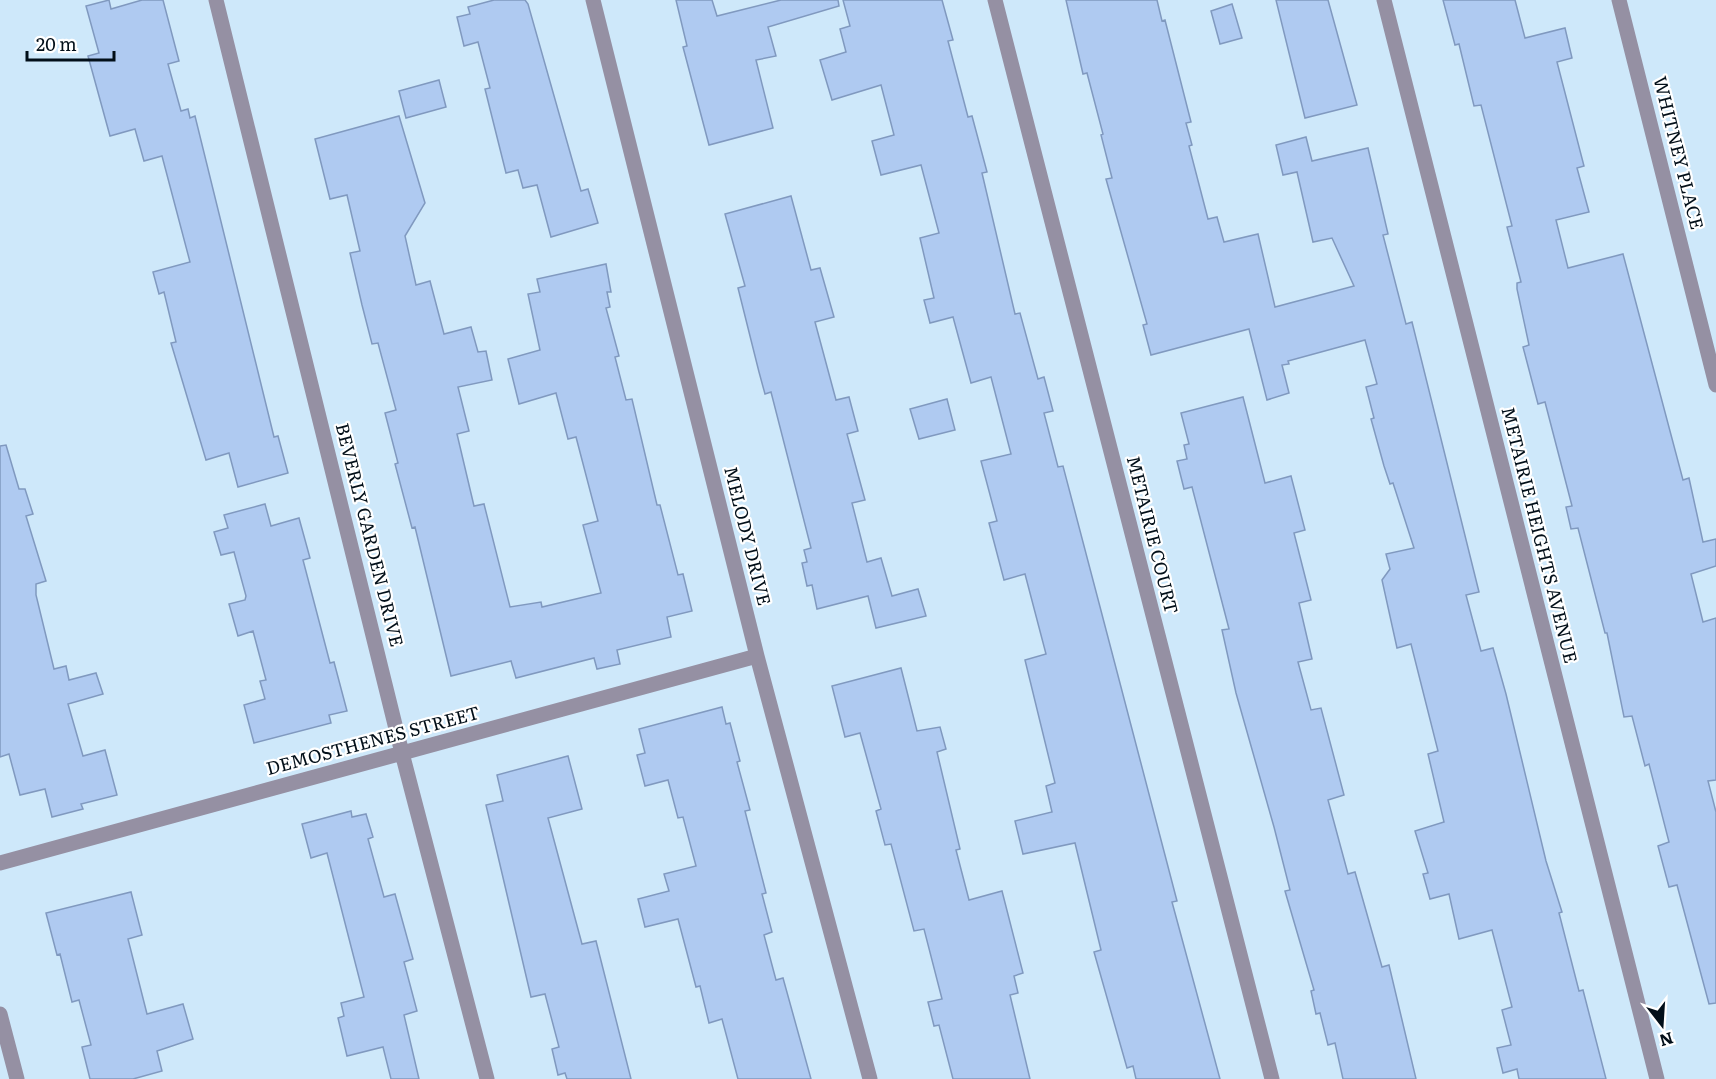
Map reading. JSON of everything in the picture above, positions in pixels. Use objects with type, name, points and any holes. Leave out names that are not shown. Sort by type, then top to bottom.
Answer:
[{"type":"street","name":"BEVERLY GARDEN DRIVE","points":[[216,0],[402,753],[487,1079]]},
{"type":"street","name":"MELODY DRIVE","points":[[593,0],[757,656],[870,1079]]},
{"type":"street","name":"METAIRIE COURT","points":[[995,0],[1272,1079]]},
{"type":"street","name":"METAIRIE HEIGHTS AVENUE","points":[[1384,0],[1657,1079]]},
{"type":"street","name":"WHITNEY PLACE","points":[[1619,0],[1716,385]]},
{"type":"street","name":"DEMOSTHENES STREET","points":[[0,863],[757,656]]},
{"type":"street","points":[[0,1014],[17,1079]]},
{"type":"building","points":[[109,0],[111,9],[142,0],[163,0],[179,61],[168,64],[181,111],[188,109],[190,118],[195,116],[274,437],[278,436],[288,473],[238,487],[229,453],[206,460],[171,343],[176,342],[164,292],[159,294],[153,272],[190,262],[162,156],[144,161],[135,129],[110,136],[88,56],[99,53],[86,6]]},
{"type":"building","points":[[494,0],[525,0],[528,4],[581,191],[588,189],[598,223],[551,237],[537,185],[523,188],[518,170],[506,173],[485,89],[490,88],[478,42],[464,46],[457,17],[470,14],[468,7]]},
{"type":"building","points":[[676,0],[712,0],[717,16],[781,0],[838,0],[839,6],[768,27],[776,56],[756,60],[773,128],[709,145],[683,47],[687,46]]},
{"type":"building","points":[[843,0],[942,0],[953,40],[948,41],[968,117],[972,116],[987,172],[982,173],[1015,314],[1020,313],[1038,379],[1044,377],[1053,411],[1044,413],[1058,467],[1063,466],[1177,901],[1172,902],[1220,1079],[1136,1079],[1133,1066],[1127,1068],[1094,952],[1101,950],[1075,843],[1023,854],[1015,821],[1052,812],[1046,786],[1055,783],[1025,660],[1046,654],[1025,574],[1004,580],[989,523],[997,521],[981,461],[1011,454],[991,377],[971,383],[953,317],[930,323],[924,300],[934,298],[920,238],[939,233],[921,165],[881,175],[872,141],[894,135],[881,85],[832,100],[820,60],[846,52],[840,29],[850,26]]},
{"type":"building","points":[[1066,0],[1157,0],[1162,21],[1165,20],[1191,122],[1186,123],[1192,145],[1189,146],[1208,219],[1217,217],[1224,242],[1258,234],[1275,307],[1354,286],[1332,238],[1313,242],[1297,172],[1283,175],[1276,145],[1306,137],[1312,161],[1368,148],[1388,234],[1383,235],[1406,324],[1412,322],[1479,592],[1466,595],[1481,651],[1493,648],[1546,861],[1562,912],[1559,913],[1579,991],[1583,990],[1606,1079],[1519,1079],[1517,1069],[1503,1073],[1497,1048],[1511,1045],[1502,1010],[1512,1007],[1492,930],[1459,939],[1449,894],[1430,899],[1423,874],[1428,873],[1415,831],[1444,822],[1428,754],[1438,751],[1411,644],[1397,648],[1382,580],[1390,569],[1386,554],[1414,548],[1393,483],[1390,484],[1384,466],[1371,419],[1374,418],[1366,387],[1377,384],[1365,340],[1288,361],[1289,364],[1282,365],[1289,393],[1267,400],[1249,329],[1151,355],[1143,325],[1147,324],[1106,179],[1112,178],[1101,135],[1103,134],[1087,73],[1083,74]]},
{"type":"building","points":[[1276,0],[1328,0],[1357,105],[1305,118]]},
{"type":"building","points":[[1443,0],[1515,0],[1525,38],[1565,28],[1572,58],[1557,62],[1584,166],[1577,168],[1589,212],[1556,220],[1568,268],[1623,254],[1683,480],[1689,478],[1703,542],[1716,539],[1716,566],[1691,574],[1703,622],[1716,618],[1716,780],[1708,781],[1716,812],[1716,1003],[1709,1004],[1677,885],[1669,887],[1658,846],[1669,842],[1649,764],[1645,766],[1632,716],[1624,717],[1607,633],[1605,633],[1578,528],[1571,529],[1566,507],[1572,506],[1545,402],[1538,404],[1523,347],[1529,345],[1517,289],[1517,283],[1521,282],[1507,227],[1512,226],[1481,105],[1474,106],[1459,44],[1455,45]]},
{"type":"building","points":[[1232,4],[1242,38],[1220,44],[1211,11]]},
{"type":"building","points":[[439,80],[446,107],[406,118],[399,91]]},
{"type":"building","points":[[399,116],[425,203],[405,236],[416,285],[430,281],[444,334],[471,327],[478,352],[486,351],[492,380],[458,387],[469,431],[457,434],[474,506],[484,504],[510,607],[541,602],[542,607],[601,593],[583,525],[598,521],[576,437],[568,439],[556,393],[519,404],[508,359],[540,350],[528,294],[540,292],[537,279],[606,264],[611,292],[607,292],[610,307],[606,308],[619,356],[615,357],[626,400],[632,399],[657,505],[660,505],[678,575],[683,574],[692,611],[667,617],[671,637],[617,650],[620,664],[597,669],[594,658],[516,678],[511,661],[451,676],[415,527],[412,528],[395,464],[398,463],[385,413],[396,410],[378,343],[372,344],[350,253],[360,251],[347,195],[330,199],[315,139]]},
{"type":"building","points":[[791,196],[811,270],[820,268],[834,317],[815,322],[836,400],[849,397],[858,431],[847,434],[865,500],[852,503],[867,562],[881,558],[892,596],[918,589],[926,616],[876,628],[868,596],[817,609],[812,585],[807,586],[802,563],[807,562],[804,550],[811,548],[771,392],[765,394],[759,372],[738,288],[745,286],[725,214]]},
{"type":"building","points":[[1243,397],[1265,483],[1291,476],[1305,530],[1294,533],[1311,600],[1299,603],[1312,659],[1298,662],[1311,710],[1321,708],[1344,795],[1328,800],[1348,874],[1355,872],[1382,967],[1389,965],[1416,1079],[1343,1079],[1335,1043],[1328,1045],[1320,1013],[1316,1014],[1311,991],[1314,990],[1285,891],[1290,890],[1236,693],[1222,630],[1229,629],[1192,487],[1184,489],[1177,461],[1187,459],[1184,445],[1189,444],[1181,413]]},
{"type":"building","points":[[947,399],[955,430],[919,439],[910,409]]},
{"type":"building","points":[[6,445],[19,489],[25,489],[33,514],[26,516],[46,581],[36,584],[36,595],[54,669],[66,666],[69,680],[96,673],[103,694],[68,704],[83,756],[105,750],[117,795],[81,804],[83,809],[52,817],[45,789],[20,795],[9,754],[0,757],[0,446]]},
{"type":"building","points":[[265,504],[271,526],[299,518],[310,558],[303,560],[330,663],[334,662],[347,711],[329,715],[331,723],[254,743],[244,705],[265,699],[260,681],[266,680],[253,631],[238,636],[229,604],[245,600],[246,596],[234,552],[221,555],[214,532],[228,528],[224,515]]},
{"type":"building","points":[[901,668],[917,731],[940,727],[946,749],[937,752],[960,849],[956,850],[969,900],[1002,891],[1023,973],[1014,976],[1018,993],[1010,995],[1030,1079],[953,1079],[939,1025],[934,1026],[928,1002],[942,999],[924,929],[914,931],[891,844],[885,845],[876,811],[881,809],[860,733],[845,737],[832,686]]},
{"type":"building","points":[[722,707],[726,724],[730,723],[740,761],[737,762],[750,810],[745,811],[766,893],[762,894],[772,932],[764,935],[776,980],[783,978],[811,1079],[738,1079],[722,1019],[709,1023],[700,986],[696,987],[678,919],[645,927],[638,899],[669,891],[664,874],[696,866],[683,817],[678,818],[668,780],[645,786],[637,755],[645,753],[639,729]]},
{"type":"building","points":[[568,756],[582,809],[548,818],[582,944],[596,941],[631,1079],[567,1079],[565,1073],[558,1075],[552,1049],[559,1047],[545,994],[531,997],[486,805],[503,801],[497,775]]},
{"type":"building","points":[[351,811],[352,817],[366,814],[373,837],[368,839],[384,897],[395,894],[413,959],[404,962],[417,1011],[404,1015],[419,1079],[391,1079],[383,1047],[347,1056],[338,1018],[344,1016],[341,1003],[364,997],[327,853],[311,858],[302,824]]},
{"type":"building","points":[[131,892],[142,935],[128,939],[147,1014],[183,1004],[193,1039],[157,1051],[162,1071],[133,1079],[90,1079],[82,1047],[91,1045],[79,1000],[72,1002],[60,954],[57,955],[46,913]]}]
